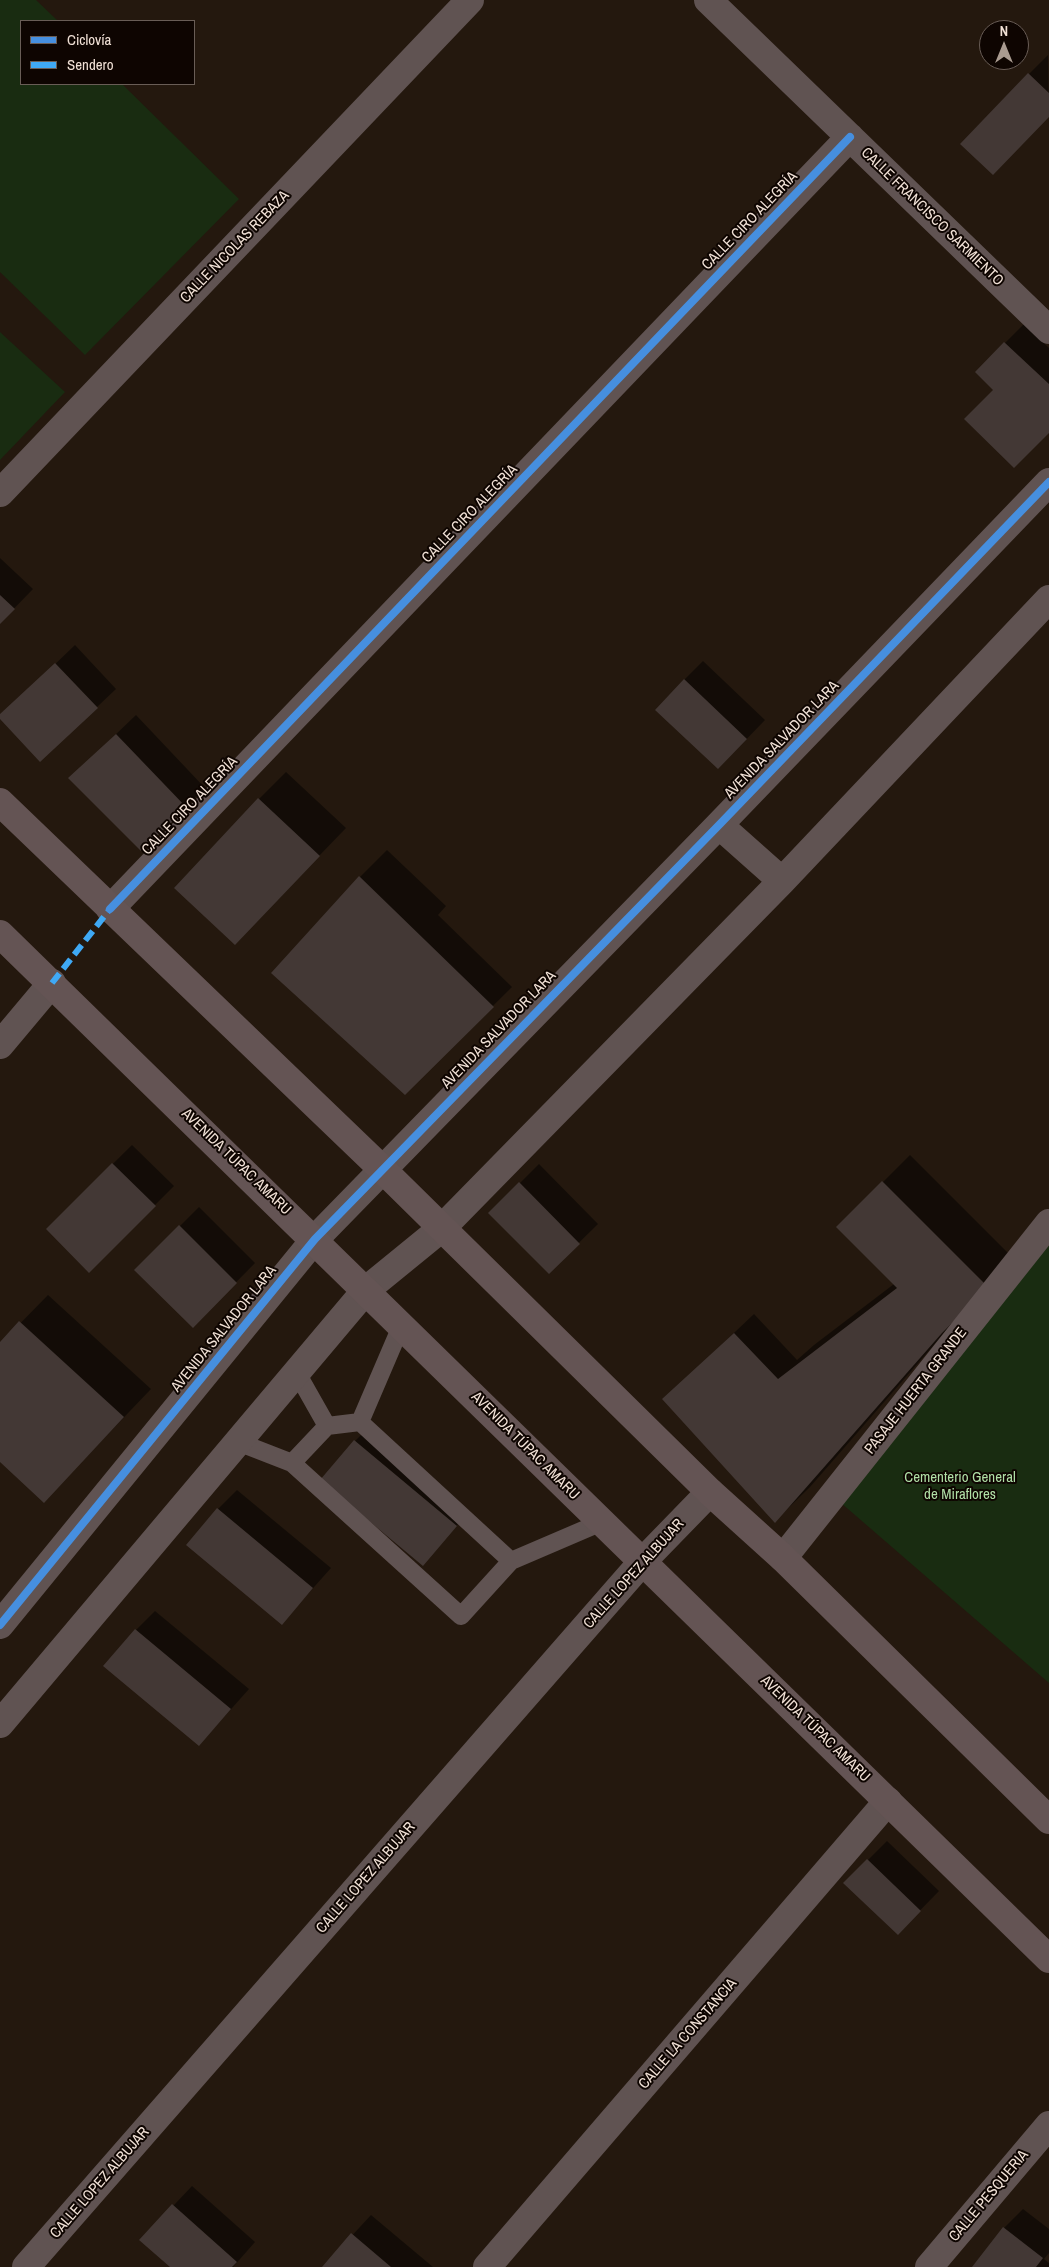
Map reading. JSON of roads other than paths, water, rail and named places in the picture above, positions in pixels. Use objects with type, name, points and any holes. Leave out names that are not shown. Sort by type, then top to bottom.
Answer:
[{"type":"main road","points":[[0,802],[382,1169],[710,1492],[783,1558],[1049,1820]]},
{"type":"main road","name":"AVENIDA TÚPAC AMARU","points":[[0,934],[402,1324],[1049,1959]]},
{"type":"street","name":"CALLE NICOLAS REBAZA","points":[[0,493],[470,0]]},
{"type":"street","name":"CALLE FRANCISCO SARMIENTO","points":[[708,0],[1049,330]]},
{"type":"street","name":"CALLE CIRO ALEGRÍA","points":[[110,909],[850,137]]},
{"type":"street","name":"AVENIDA SALVADOR LARA","points":[[0,1625],[314,1239],[719,825],[1049,482]]},
{"type":"street","points":[[0,1724],[366,1290],[442,1228],[782,881],[1049,599]]},
{"type":"street","points":[[719,825],[782,881]]},
{"type":"street","points":[[0,1045],[52,983]]},
{"type":"street","name":"PASAJE HUERTA GRANDE","points":[[783,1558],[1049,1223]]},
{"type":"street","name":"CALLE LOPEZ ALBUJAR","points":[[26,2267],[643,1561],[710,1492]]},
{"type":"street","name":"CALLE LA CONSTANCIA","points":[[488,2267],[888,1801]]},
{"type":"street","name":"CALLE PESQUERIA","points":[[929,2267],[1049,2125]]},
{"type":"lane","points":[[360,1422],[402,1324]]},
{"type":"lane","points":[[297,1373],[327,1426]]},
{"type":"lane","points":[[292,1464],[327,1426],[360,1422],[511,1561]]},
{"type":"lane","points":[[238,1442],[292,1464],[462,1616],[511,1561],[602,1522]]},
{"type":"park label","name":"Cementerio General de Miraflores","points":[[960,1486]]}]
